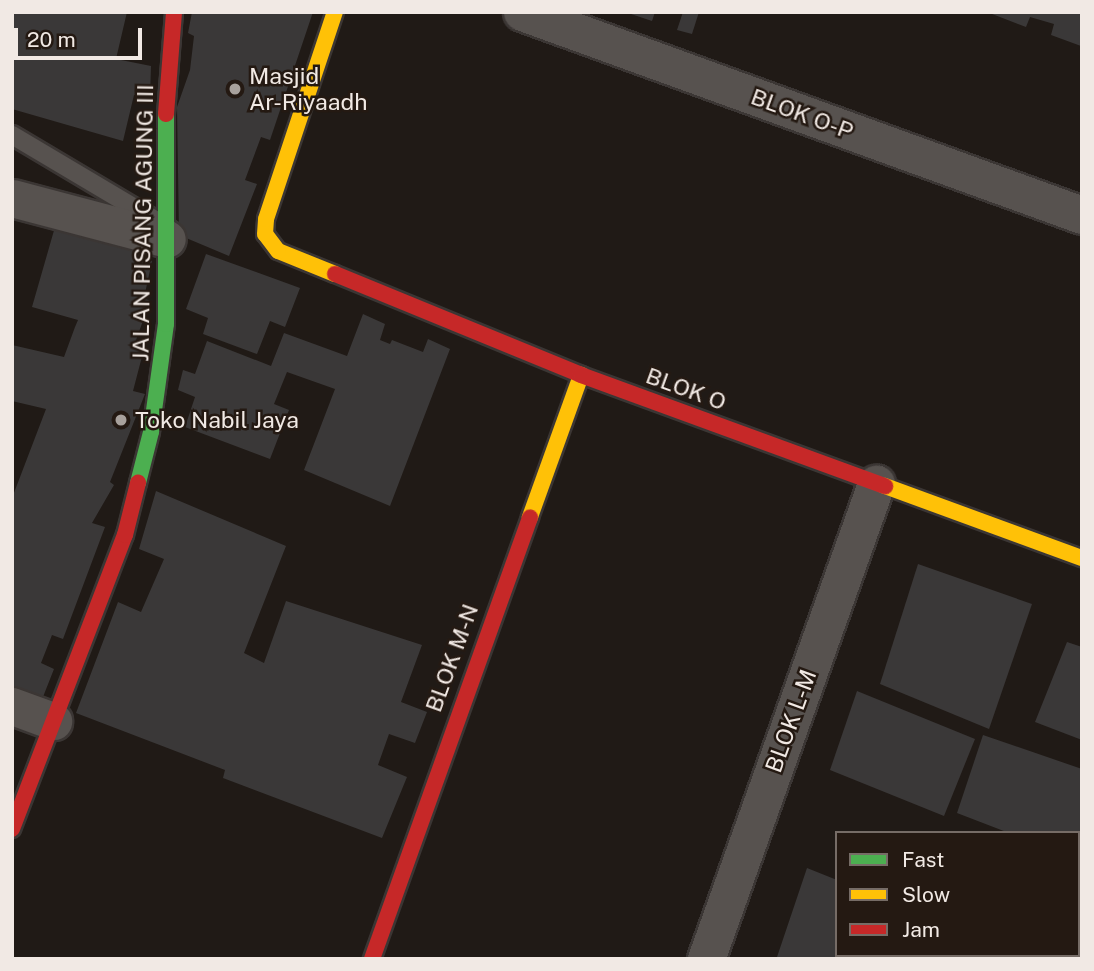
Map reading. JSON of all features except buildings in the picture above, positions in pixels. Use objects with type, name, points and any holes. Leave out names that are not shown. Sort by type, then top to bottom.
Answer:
[{"type":"street","name":"JALAN PISANG AGUNG III","points":[[12,829],[125,536],[140,483],[163,364],[167,233],[166,111],[174,12]]},
{"type":"street","name":"BLOK O","points":[[335,12],[266,219],[265,234],[278,251],[581,375],[1082,558]]},
{"type":"street","name":"BLOK O-P","points":[[522,12],[1082,215]]},
{"type":"street","points":[[12,198],[167,233]]},
{"type":"street","name":"BLOK M-N","points":[[372,959],[581,375]]},
{"type":"street","name":"BLOK L-M","points":[[706,959],[876,484]]},
{"type":"street","points":[[12,706],[53,721]]},
{"type":"lane","points":[[12,135],[167,233]]},
{"type":"traffic: fast","points":[[138,483],[151,432],[166,324],[166,114]]},
{"type":"traffic: slow","points":[[335,12],[266,219],[265,234],[278,251],[335,274]]},
{"type":"traffic: slow","points":[[530,517],[581,375]]},
{"type":"traffic: slow","points":[[885,486],[1082,558]]},
{"type":"traffic: jam","points":[[166,114],[174,12]]},
{"type":"traffic: jam","points":[[335,274],[581,375],[885,486]]},
{"type":"traffic: jam","points":[[12,829],[125,535],[138,483]]},
{"type":"traffic: jam","points":[[372,959],[530,517]]},
{"type":"place","name":"Masjid Ar-Riyaadh","points":[[235,89]]},
{"type":"place","name":"Toko Nabil Jaya","points":[[121,420]]}]
